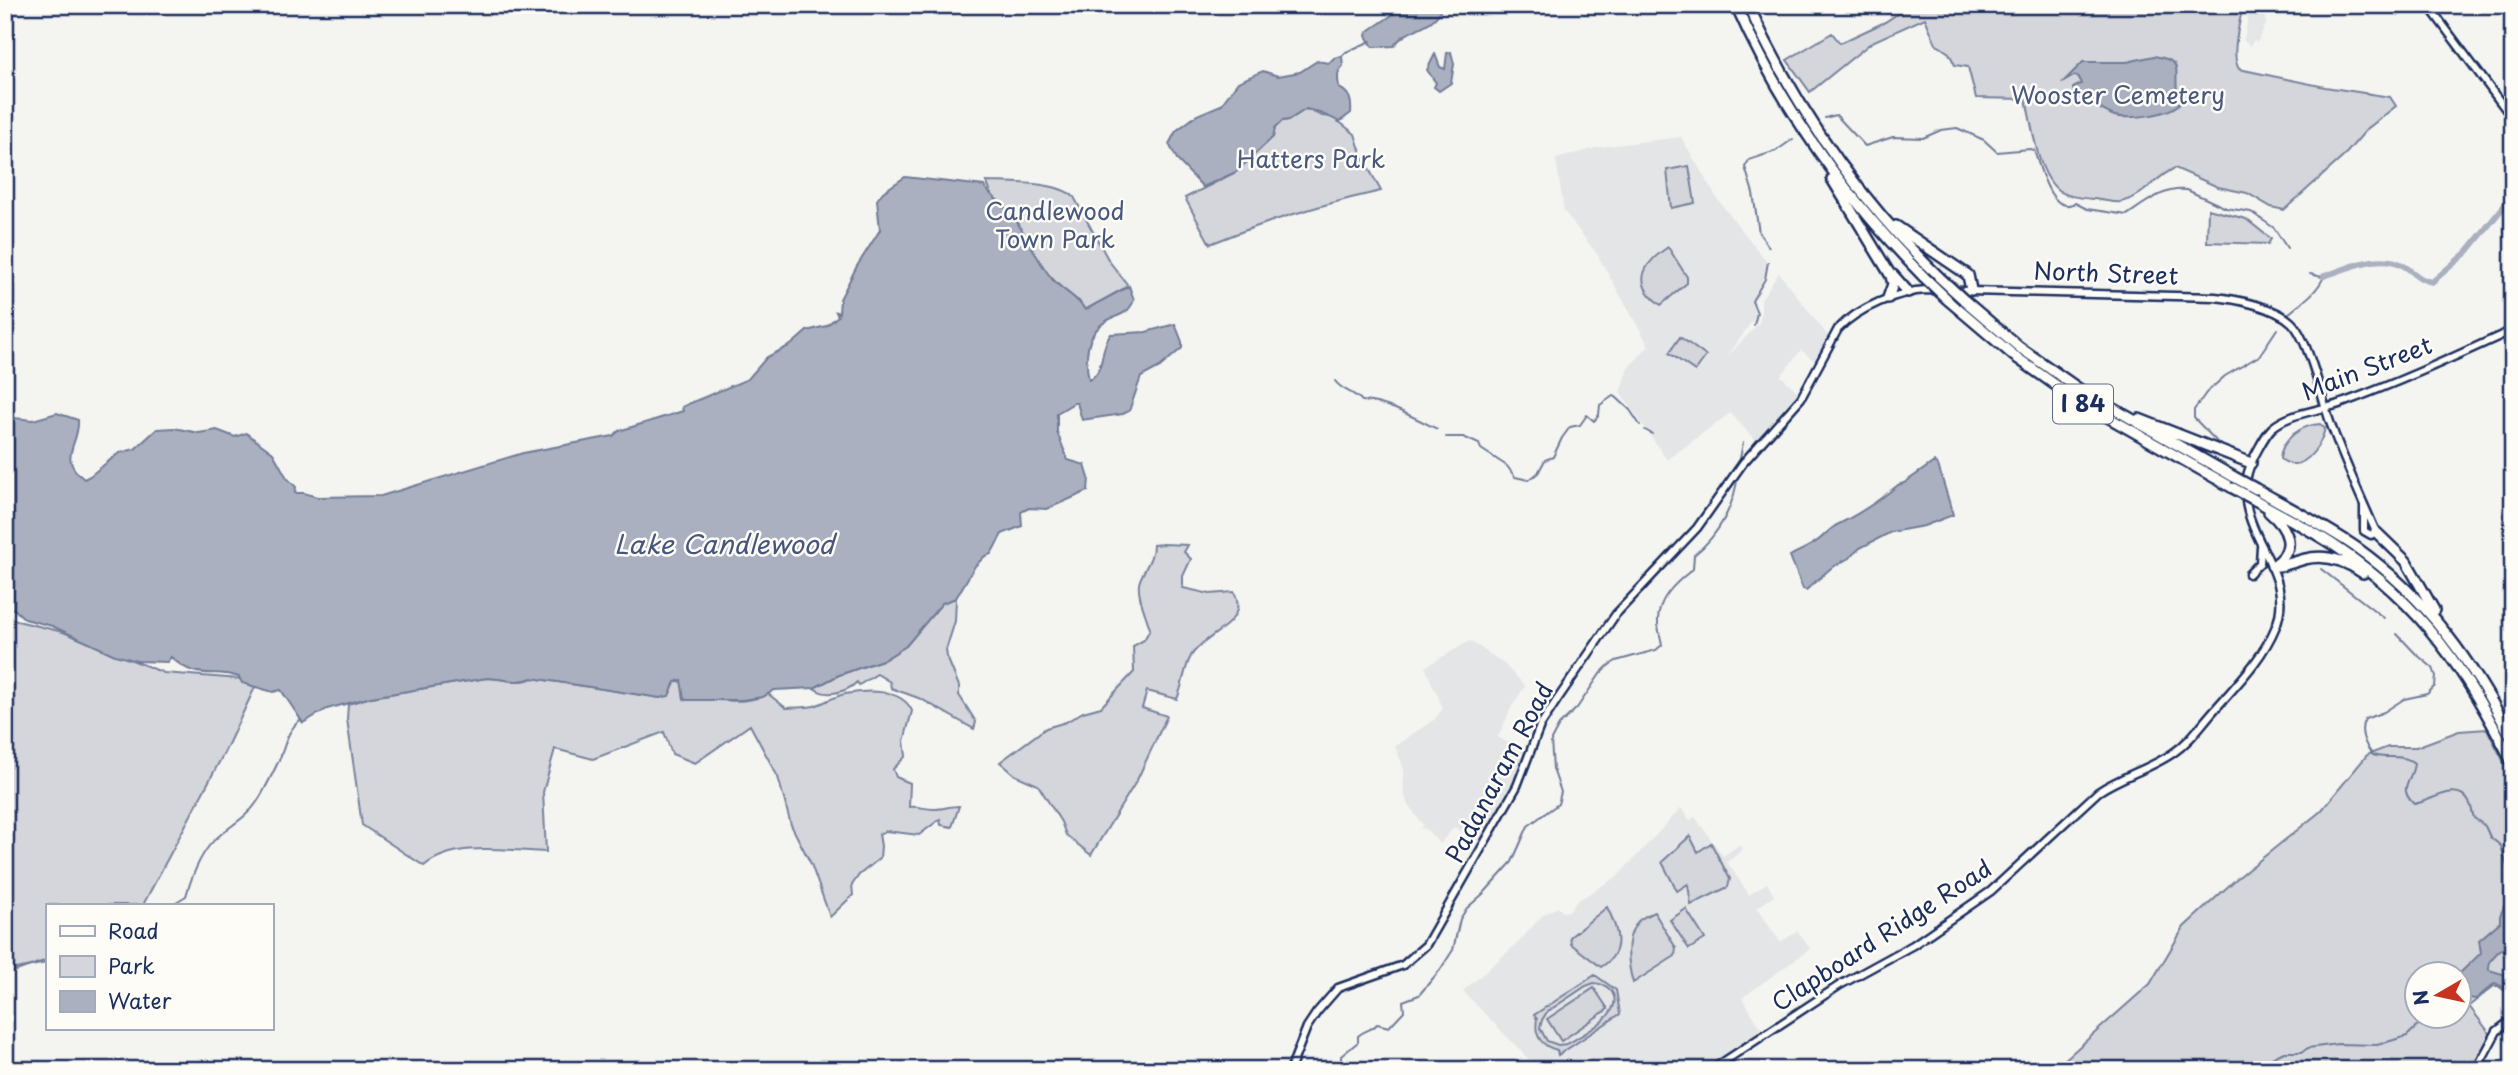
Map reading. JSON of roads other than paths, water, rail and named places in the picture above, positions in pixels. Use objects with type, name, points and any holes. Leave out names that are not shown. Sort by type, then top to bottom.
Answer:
[{"type":"highway","name":"I 84","points":[[1736,5],[1791,99],[1809,119],[1840,164],[1892,228],[1964,300],[2019,347],[2079,389],[2325,527],[2357,548],[2425,604]]},
{"type":"highway","name":"I 84","points":[[1748,5],[1807,135],[1854,200],[1924,277],[2012,355],[2074,398],[2343,551],[2381,580],[2430,629],[2464,673],[2513,764]]},
{"type":"highway","points":[[1807,135],[1884,262],[1908,292]]},
{"type":"highway","points":[[1840,164],[1896,226],[1968,275],[1971,290]]},
{"type":"highway","points":[[1884,262],[1893,284],[1888,298]]},
{"type":"highway","points":[[2079,389],[2134,417],[2251,463]]},
{"type":"highway","points":[[2255,500],[2278,521],[2287,537],[2287,553],[2272,566]]},
{"type":"highway","points":[[2375,532],[2406,561],[2425,604],[2443,624],[2462,653],[2513,741]]},
{"type":"highway","points":[[2272,566],[2285,566],[2312,558],[2340,561],[2359,570],[2411,608]]},
{"type":"main road","points":[[2428,5],[2513,119]]},
{"type":"main road","name":"North Street","points":[[1834,335],[1844,322],[1888,298],[1908,292],[1971,290],[2215,297],[2239,300],[2279,314],[2297,327],[2364,505],[2364,531],[2371,535],[2375,532]]},
{"type":"main road","name":"Main Street","points":[[2251,463],[2268,433],[2279,423],[2397,382],[2513,330]]},
{"type":"main road","name":"Padanaram Road","points":[[1290,1070],[1307,1027],[1338,988],[1403,965],[1426,945],[1517,786],[1548,714],[1616,614],[1697,528],[1741,465],[1801,398],[1834,335]]},
{"type":"main road","points":[[2251,463],[2245,506],[2272,566]]},
{"type":"main road","points":[[2249,574],[2257,567],[2262,557],[2260,542]]},
{"type":"main road","name":"Clapboard Ridge Road","points":[[1711,1070],[1819,998],[1913,945],[1947,922],[2008,877],[2098,792],[2175,752],[2249,672],[2276,627],[2280,606],[2272,566]]},
{"type":"main road","points":[[2476,1070],[2497,1031],[2513,1019]]},
{"type":"water","points":[[1407,5],[1442,6],[1434,19],[1406,35],[1394,46],[1373,47],[1366,36],[1367,32]]},
{"type":"water","points":[[1451,52],[1454,64],[1451,83],[1439,91],[1434,87],[1436,83],[1427,70],[1435,54],[1440,67],[1445,69],[1447,53]]},
{"type":"water","points":[[1342,56],[1343,66],[1338,76],[1339,88],[1351,101],[1351,113],[1339,122],[1306,109],[1289,120],[1282,121],[1275,128],[1273,137],[1236,172],[1203,187],[1178,161],[1169,144],[1176,131],[1197,115],[1221,105],[1238,82],[1263,71],[1278,76],[1300,72],[1317,61],[1329,63]]},
{"type":"water","points":[[2154,56],[2170,61],[2176,67],[2180,101],[2176,107],[2159,113],[2118,117],[2074,92],[2073,88],[2081,84],[2079,77],[2074,76],[2062,83],[2083,62],[2127,62]]},
{"type":"water","name":"Lake Candlewood","points":[[905,177],[984,186],[1014,218],[1053,280],[1085,310],[1129,286],[1134,300],[1130,308],[1102,324],[1091,338],[1087,354],[1089,380],[1098,370],[1111,334],[1146,332],[1175,324],[1182,348],[1160,367],[1141,377],[1129,411],[1082,420],[1077,403],[1074,403],[1057,413],[1057,432],[1068,460],[1085,465],[1089,478],[1088,491],[1047,509],[1029,508],[1021,512],[1022,526],[1002,534],[991,554],[975,566],[956,598],[942,603],[906,646],[885,659],[839,675],[814,688],[774,690],[763,697],[742,700],[686,700],[681,680],[675,682],[669,696],[660,698],[532,678],[515,681],[487,678],[371,697],[327,709],[303,723],[281,690],[273,692],[242,683],[239,677],[230,675],[197,672],[180,665],[171,657],[167,662],[137,661],[115,655],[52,626],[25,619],[14,609],[5,607],[5,417],[33,420],[57,413],[78,420],[70,457],[76,471],[84,479],[119,453],[135,449],[157,429],[174,428],[199,433],[217,430],[235,437],[246,433],[273,453],[287,478],[296,487],[295,493],[317,497],[381,496],[523,453],[613,436],[619,431],[683,411],[682,407],[688,404],[748,379],[767,357],[791,345],[807,331],[826,326],[838,316],[836,312],[839,313],[840,299],[880,230],[877,200],[883,192]]},
{"type":"water","points":[[1934,462],[1938,465],[1953,515],[1924,526],[1891,532],[1860,548],[1806,590],[1803,589],[1790,556],[1817,541],[1832,528],[1867,508]]},
{"type":"water","points":[[2513,902],[2513,950],[2501,949],[2489,964],[2489,970],[2506,975],[2513,973],[2513,995],[2495,983],[2476,999],[2472,999],[2472,962],[2481,953],[2479,940],[2500,922],[2505,904]]},
{"type":"waterway","points":[[1447,9],[1463,5]]},
{"type":"waterway","points":[[1342,56],[1371,41]]},
{"type":"waterway","points":[[1825,118],[1836,115],[1865,146],[1893,137],[1923,138],[1941,130],[1957,128],[1984,140],[1997,152],[2034,150],[2043,178],[2059,203],[2075,203],[2087,209],[2127,215],[2163,193],[2187,190],[2226,208],[2251,212],[2274,228],[2287,248]]},
{"type":"waterway","points":[[1769,247],[1759,233],[1753,193],[1745,167],[1749,160],[1776,151],[1793,139]]},
{"type":"waterway","points":[[2324,276],[2364,263],[2385,260],[2404,266],[2420,278],[2432,282],[2467,252],[2513,195]]},
{"type":"waterway","points":[[1754,325],[1757,313],[1752,301],[1765,279],[1768,262]]},
{"type":"waterway","points":[[2310,274],[2322,277]]},
{"type":"waterway","points":[[2288,314],[2313,292],[2324,276]]},
{"type":"waterway","points":[[2221,446],[2194,418],[2194,410],[2206,393],[2225,376],[2259,356],[2277,329]]},
{"type":"waterway","points":[[1335,381],[1362,401],[1391,407],[1437,429]]},
{"type":"waterway","points":[[1446,437],[1463,437],[1479,444],[1481,449],[1507,466],[1515,477],[1529,480],[1538,473],[1545,460],[1553,457],[1570,427],[1580,425],[1587,415],[1594,421],[1599,415],[1600,405],[1613,396],[1630,410],[1640,425]]},
{"type":"waterway","points":[[1645,430],[1652,434]]},
{"type":"waterway","points":[[1739,464],[1743,443]]},
{"type":"waterway","points":[[1337,1070],[1341,1066],[1341,1056],[1358,1042],[1358,1036],[1377,1024],[1389,1027],[1404,1011],[1403,1001],[1419,995],[1440,970],[1453,950],[1460,919],[1467,908],[1512,862],[1528,826],[1558,804],[1561,792],[1553,769],[1551,740],[1559,725],[1577,708],[1608,666],[1616,661],[1656,650],[1662,645],[1658,614],[1664,599],[1693,569],[1694,555],[1718,529],[1729,508],[1738,473]]},
{"type":"waterway","points":[[2321,569],[2384,618]]},
{"type":"waterway","points":[[2397,634],[2433,668],[2435,686],[2427,694],[2404,699],[2384,712],[2365,719],[2362,728],[2365,743],[2373,755],[2399,757],[2414,763],[2406,788],[2406,793],[2414,804],[2451,792],[2464,796],[2470,804],[2474,818],[2485,826],[2490,837],[2501,846],[2510,876],[2510,902]]},
{"type":"waterway","points":[[173,904],[186,896],[195,870],[209,846],[257,802],[290,733],[300,720]]},
{"type":"waterway","points":[[5,975],[46,960]]},
{"type":"waterway","points":[[2260,1070],[2268,1060],[2284,1052],[2302,1052],[2308,1048],[2338,1044],[2377,1045],[2407,1036],[2413,1030]]},
{"type":"park label","name":"Wooster Cemetery","points":[[2118,96]]},
{"type":"park label","name":"Hatters Park","points":[[1311,160]]},
{"type":"park label","name":"Candlewood Town Park","points":[[1055,226]]}]
